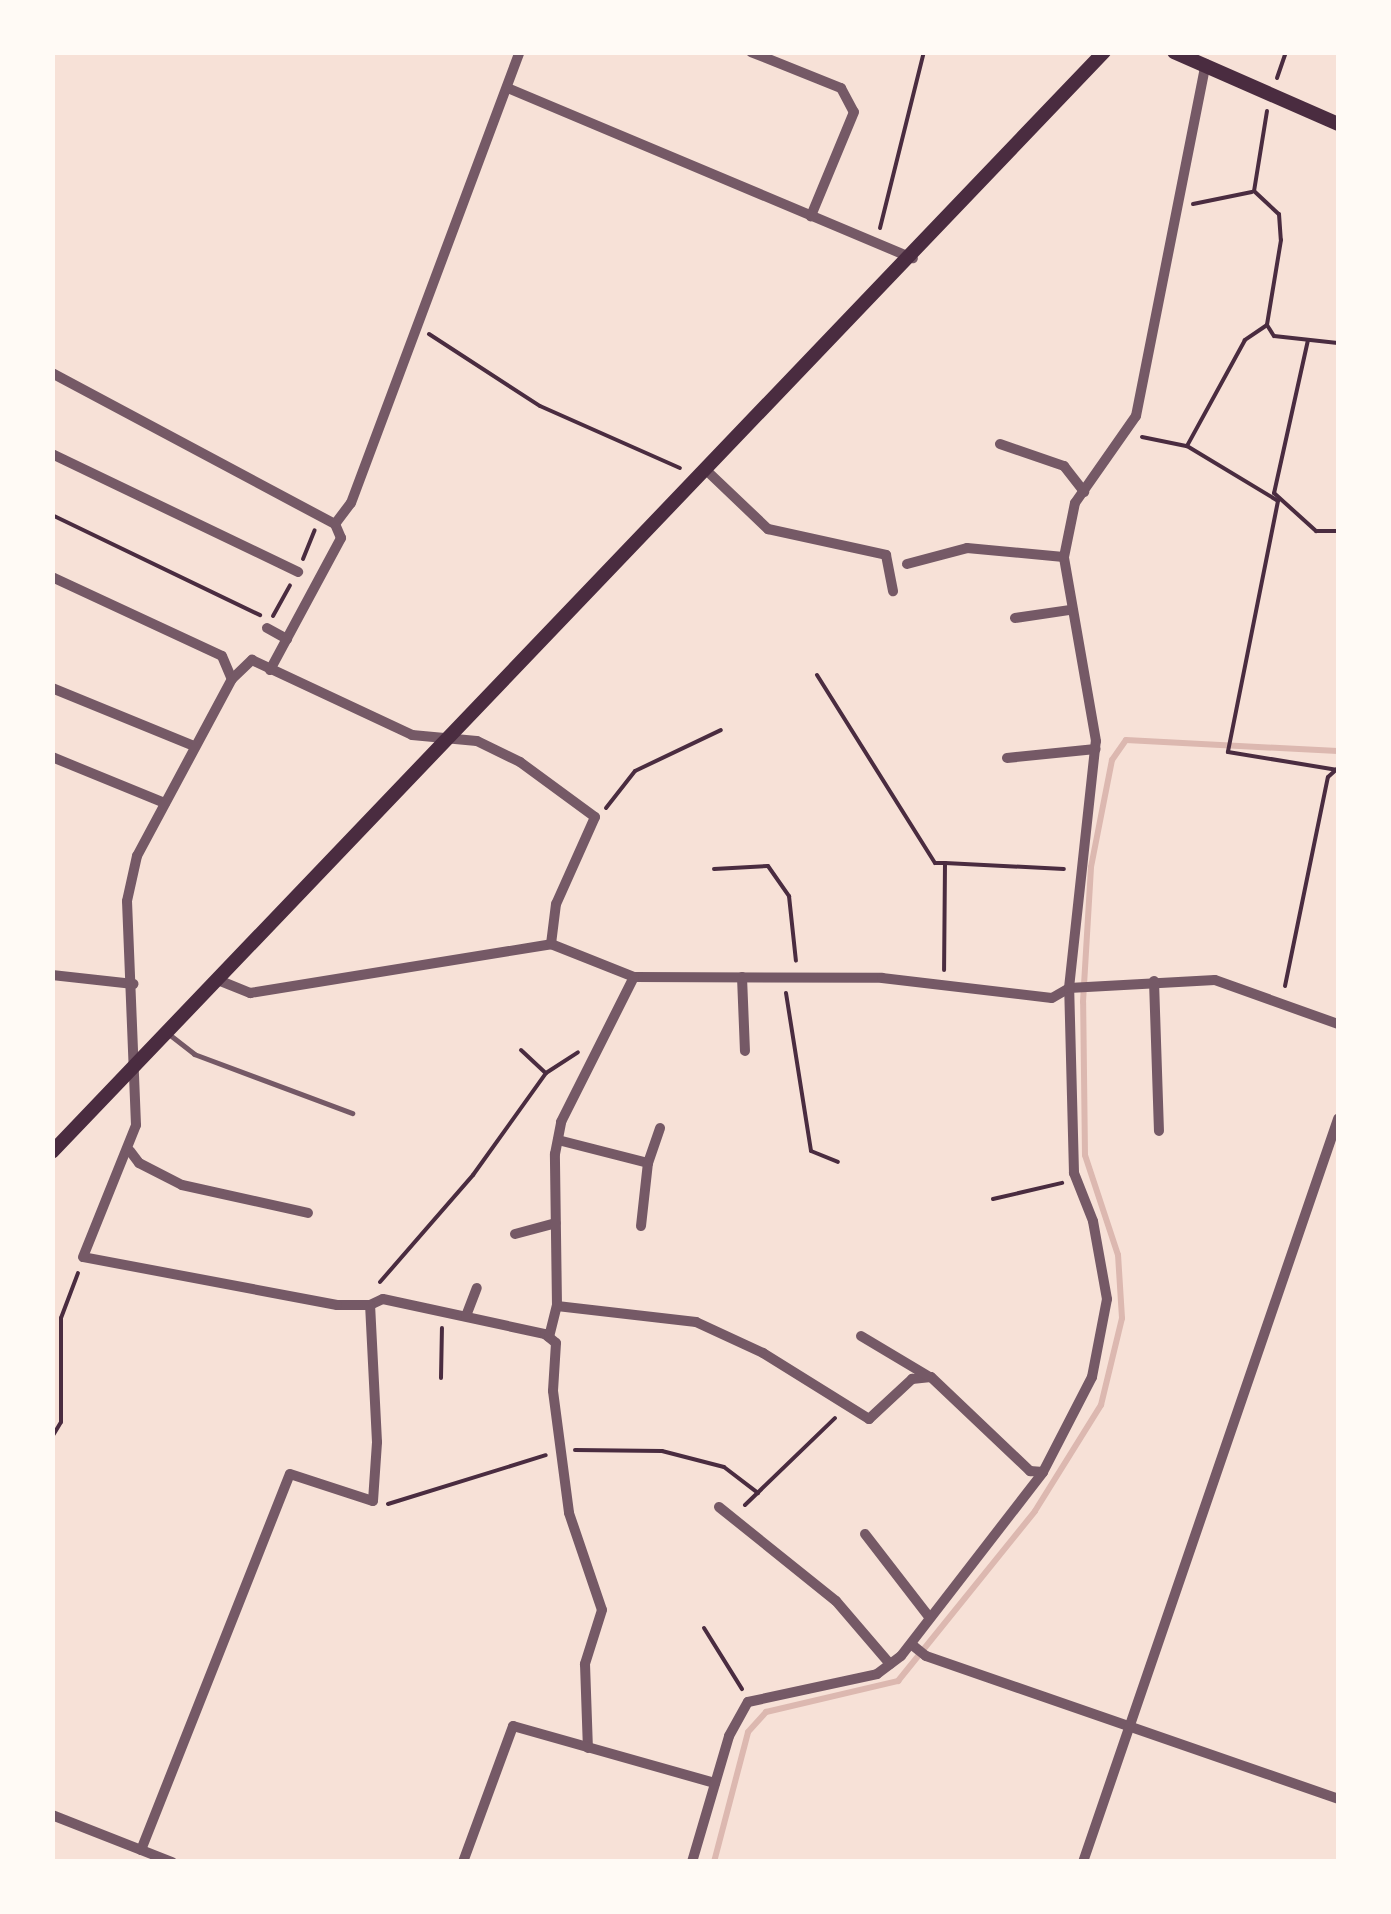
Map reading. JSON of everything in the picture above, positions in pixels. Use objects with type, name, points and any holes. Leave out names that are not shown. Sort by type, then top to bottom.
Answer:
[{"type":"main road","points":[[52,1152],[914,258],[1104,52]]},
{"type":"main road","points":[[1174,52],[1338,124]]},
{"type":"street","points":[[335,524],[351,503],[510,90],[520,52]]},
{"type":"street","points":[[751,52],[841,88],[854,112],[811,216]]},
{"type":"street","points":[[692,1862],[729,1736],[748,1702],[877,1674],[890,1664],[910,1644],[1043,1472],[1092,1377],[1107,1299],[1093,1221],[1076,1180],[1068,988],[1096,749],[1064,557],[1075,504],[1129,430],[1206,64]]},
{"type":"street","points":[[510,90],[914,258]]},
{"type":"street","points":[[52,373],[335,524],[341,538],[270,670]]},
{"type":"street","points":[[1000,444],[1064,466],[1084,492]]},
{"type":"street","points":[[52,454],[298,572]]},
{"type":"street","points":[[703,473],[768,529],[886,556],[892,591]]},
{"type":"street","points":[[907,564],[967,548],[1064,557]]},
{"type":"street","points":[[52,577],[222,656],[232,679]]},
{"type":"street","points":[[1015,618],[1070,610]]},
{"type":"street","points":[[267,628],[287,639]]},
{"type":"street","points":[[551,944],[556,904],[595,817],[520,762],[477,742],[412,734],[252,660],[232,679],[192,744],[137,856],[126,901],[137,1063],[130,1151],[83,1257],[337,1306],[370,1305],[383,1299],[549,1337],[556,1343],[553,1392],[569,1513],[602,1610],[585,1664],[588,1748]]},
{"type":"street","points":[[52,688],[192,744]]},
{"type":"street","points":[[1007,758],[1096,749]]},
{"type":"street","points":[[52,756],[165,804]]},
{"type":"street","points":[[218,980],[250,992],[551,944],[634,977],[800,976],[944,984],[1052,998],[1068,988],[1215,980],[1338,1024]]},
{"type":"street","points":[[52,975],[134,984]]},
{"type":"street","points":[[742,976],[745,1051]]},
{"type":"street","points":[[549,1337],[558,1306],[558,1140],[634,977]]},
{"type":"street","points":[[1154,981],[1158,1131]]},
{"type":"street","points":[[1083,1862],[1338,1119]]},
{"type":"street","points":[[640,1226],[648,1163],[660,1128]]},
{"type":"street","points":[[558,1140],[648,1163]]},
{"type":"street","points":[[130,1151],[139,1164],[182,1185],[308,1213]]},
{"type":"street","points":[[515,1234],[556,1223]]},
{"type":"street","points":[[466,1316],[477,1288]]},
{"type":"street","points":[[141,1850],[290,1474],[372,1501],[377,1442],[370,1305]]},
{"type":"street","points":[[558,1306],[696,1322],[763,1353],[845,1407],[870,1418],[912,1379],[931,1378]]},
{"type":"street","points":[[861,1336],[931,1378],[1030,1471],[1043,1472]]},
{"type":"street","points":[[719,1507],[836,1601],[890,1664]]},
{"type":"street","points":[[865,1534],[930,1618]]},
{"type":"street","points":[[910,1644],[926,1656],[1338,1799]]},
{"type":"street","points":[[463,1862],[513,1726],[715,1783]]},
{"type":"street","points":[[52,1815],[172,1862]]},
{"type":"lane","points":[[167,1033],[194,1054],[352,1113]]},
{"type":"path","points":[[876,243],[924,52]]},
{"type":"path","points":[[1254,191],[1271,94],[1286,52]]},
{"type":"path","points":[[1174,208],[1254,191]]},
{"type":"path","points":[[1254,191],[1279,214],[1267,325],[1274,336],[1338,343]]},
{"type":"path","points":[[1186,446],[1245,340],[1267,325]]},
{"type":"path","points":[[417,326],[540,406],[703,473]]},
{"type":"path","points":[[1308,340],[1274,493],[1278,500],[1228,752],[1338,769]]},
{"type":"path","points":[[1129,430],[1186,446],[1278,500],[1316,530],[1338,530]]},
{"type":"path","points":[[52,515],[270,620],[267,628]]},
{"type":"path","points":[[817,675],[935,863],[1080,870]]},
{"type":"path","points":[[595,817],[635,771],[722,730]]},
{"type":"path","points":[[1288,1006],[1284,974],[1328,777],[1338,769]]},
{"type":"path","points":[[944,863],[944,984]]},
{"type":"path","points":[[714,868],[768,866],[789,896],[800,976],[788,983],[784,998],[795,1084],[811,1150],[838,1162]]},
{"type":"path","points":[[370,1305],[376,1286],[474,1175],[546,1074],[604,1041]]},
{"type":"path","points":[[521,1050],[546,1074]]},
{"type":"path","points":[[993,1198],[1076,1180]]},
{"type":"path","points":[[52,1438],[61,1422],[60,1318],[83,1257]]},
{"type":"path","points":[[441,1378],[447,1312]]},
{"type":"path","points":[[732,1516],[845,1407]]},
{"type":"path","points":[[704,1628],[748,1702]]},
{"type":"waterway","points":[[714,1862],[748,1732],[766,1712],[898,1681],[1035,1511],[1101,1405],[1122,1318],[1118,1255],[1085,1155],[1083,1002],[1091,867],[1112,760],[1126,740],[1338,751]]}]
